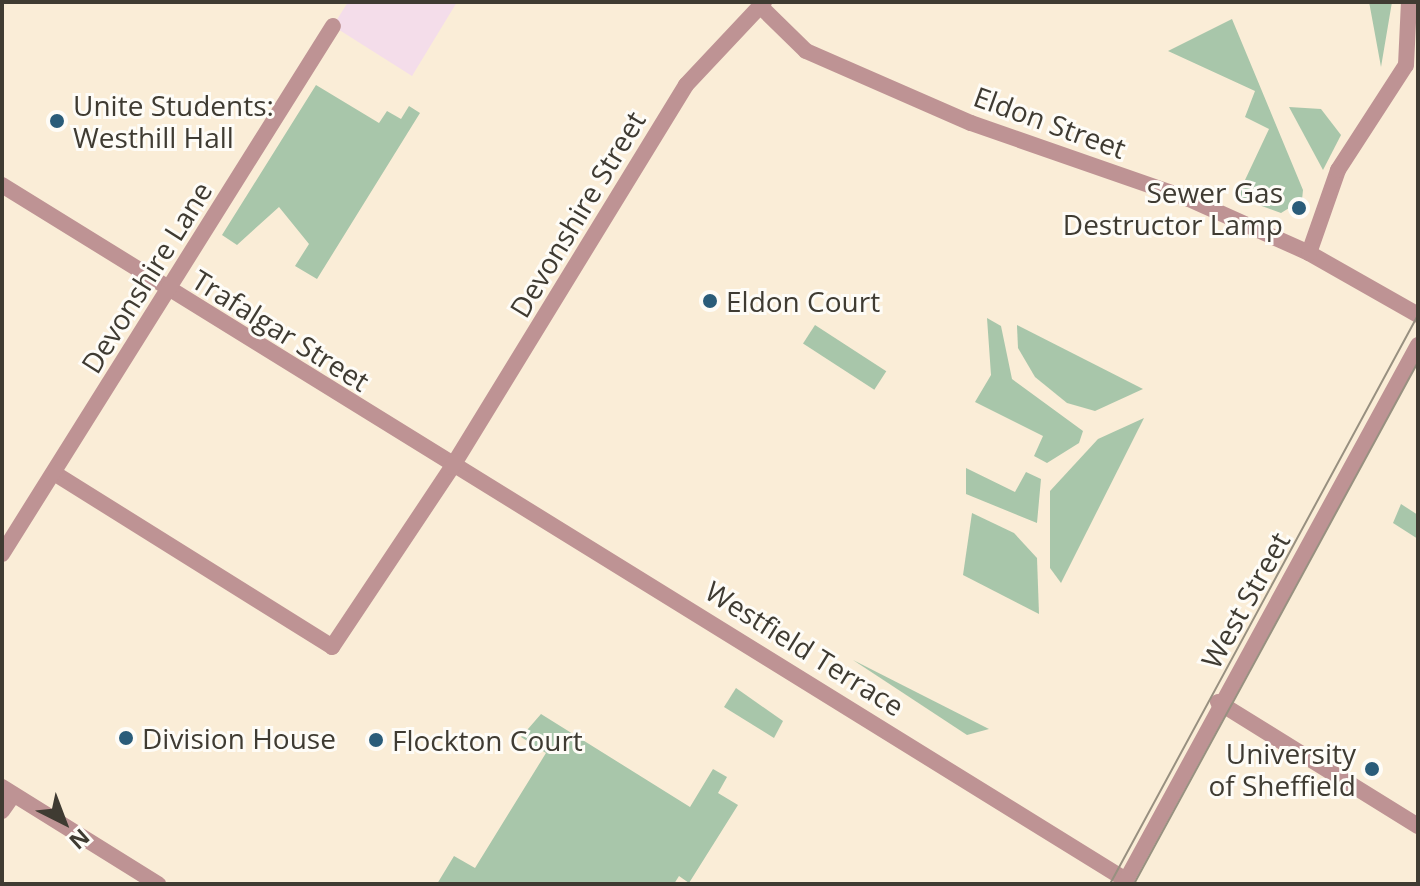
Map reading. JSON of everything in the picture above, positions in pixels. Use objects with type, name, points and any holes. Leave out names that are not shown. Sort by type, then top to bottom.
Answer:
[{"type":"street","points":[[1309,253],[1338,170],[1406,65],[1409,2]]},
{"type":"street","name":"Eldon Street","points":[[762,4],[806,51],[1309,253],[1418,315]]},
{"type":"street","name":"Devonshire Street","points":[[54,473],[332,647],[452,467],[686,85],[762,4]]},
{"type":"street","name":"Devonshire Lane","points":[[2,554],[333,26]]},
{"type":"street","name":"Trafalgar Street","points":[[2,185],[452,467]]},
{"type":"street","name":"West Street","points":[[1125,882],[1218,702],[1418,345]]},
{"type":"street","name":"Westfield Terrace","points":[[452,467],[669,592],[1125,882]]},
{"type":"street","points":[[1218,702],[1418,826]]},
{"type":"street","points":[[2,811],[7,791],[158,884]]},
{"type":"shaded area","points":[[348,2],[457,2],[412,76],[333,26]]},
{"type":"green space","points":[[1369,2],[1392,2],[1381,67],[1370,7]]},
{"type":"green space","points":[[1232,19],[1303,190],[1302,200],[1281,213],[1237,197],[1269,129],[1245,117],[1255,91],[1168,51]]},
{"type":"green space","points":[[316,85],[379,123],[387,111],[401,119],[409,106],[420,113],[317,279],[295,266],[309,244],[279,207],[237,245],[222,235]]},
{"type":"green space","points":[[1289,107],[1321,109],[1341,135],[1323,170]]},
{"type":"green space","points":[[987,318],[1001,326],[1012,379],[1083,431],[1079,443],[1047,463],[1034,456],[1043,436],[975,402],[991,375]]},
{"type":"green space","points":[[815,325],[886,371],[874,390],[803,343]]},
{"type":"green space","points":[[1017,325],[1143,389],[1095,411],[1067,403],[1035,377],[1018,348]]},
{"type":"green space","points":[[1144,418],[1061,583],[1050,568],[1050,491],[1098,439]]},
{"type":"green space","points":[[966,468],[1015,492],[1026,472],[1041,479],[1037,523],[966,494]]},
{"type":"green space","points":[[1401,504],[1418,515],[1418,539],[1393,523]]},
{"type":"green space","points":[[972,513],[1014,533],[1037,558],[1039,614],[963,575]]},
{"type":"green space","points":[[853,660],[989,729],[967,735]]},
{"type":"green space","points":[[736,688],[783,721],[774,738],[724,707]]},
{"type":"green space","points":[[541,714],[690,807],[713,769],[727,777],[718,793],[738,805],[689,883],[679,876],[674,884],[437,884],[454,856],[475,868],[546,753],[521,737]]},
{"type":"tram line","points":[[1110,884],[1418,315]]},
{"type":"tram line","points":[[1134,884],[1418,362]]},
{"type":"place","name":"Unite Students: Westhill Hall","points":[[57,121]]},
{"type":"place","name":"Sewer Gas Destructor Lamp","points":[[1299,208]]},
{"type":"place","name":"Eldon Court","points":[[710,301]]},
{"type":"place","name":"Division House","points":[[126,738]]},
{"type":"place","name":"Flockton Court","points":[[376,740]]},
{"type":"place","name":"University of Sheffield","points":[[1372,769]]}]
